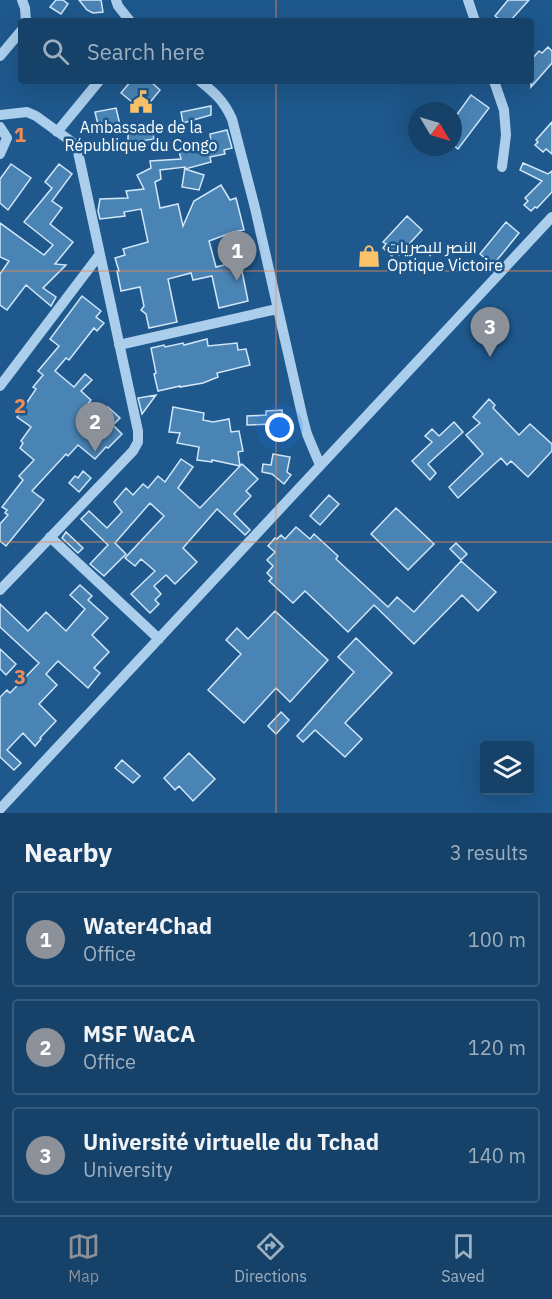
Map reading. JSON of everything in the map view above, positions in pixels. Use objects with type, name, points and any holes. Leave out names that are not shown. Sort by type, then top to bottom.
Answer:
[{"type":"street","points":[[22,0],[26,18]]},
{"type":"street","points":[[116,0],[128,18]]},
{"type":"street","points":[[468,0],[474,18]]},
{"type":"street","points":[[0,56],[18,35]]},
{"type":"street","points":[[57,132],[97,84]]},
{"type":"street","points":[[204,84],[226,105],[232,119],[255,208],[303,419],[320,465]]},
{"type":"street","points":[[495,84],[504,110],[506,135],[502,167]]},
{"type":"street","points":[[0,115],[27,112],[36,116],[72,142],[78,152],[138,431],[138,442],[133,451],[0,590]]},
{"type":"street","points":[[0,127],[7,138],[0,154]]},
{"type":"street","points":[[0,809],[552,218]]},
{"type":"street","points":[[0,386],[99,254]]},
{"type":"street","points":[[119,345],[277,309]]},
{"type":"street","points":[[50,537],[159,639]]},
{"type":"building","points":[[56,0],[63,0],[68,4],[61,14],[50,7]]},
{"type":"building","points":[[79,0],[101,0],[103,12],[93,13],[87,10]]},
{"type":"building","points":[[508,0],[529,0],[513,18],[495,16]]},
{"type":"building","points":[[548,47],[552,51],[552,63],[534,84],[534,57],[539,51],[542,53]]},
{"type":"building","name":"Ambassade de la République du Congo","points":[[128,84],[153,84],[160,90],[143,111],[121,93]]},
{"type":"building","points":[[471,95],[489,108],[462,144],[462,108]]},
{"type":"building","points":[[211,106],[211,115],[183,123],[181,112]]},
{"type":"building","points":[[116,108],[121,129],[100,133],[95,112]]},
{"type":"building","points":[[552,122],[552,154],[546,149],[543,152],[535,145],[538,142],[536,140]]},
{"type":"building","points":[[152,128],[154,139],[128,143],[128,132]]},
{"type":"building","points":[[227,130],[232,148],[224,150],[225,154],[210,157],[211,162],[185,169],[204,175],[199,190],[182,187],[185,167],[160,170],[161,179],[155,182],[160,208],[178,204],[183,226],[194,201],[221,185],[230,200],[236,198],[244,230],[209,241],[216,267],[240,261],[248,301],[219,308],[212,276],[193,280],[191,273],[168,279],[177,322],[149,328],[146,314],[141,310],[144,306],[140,287],[121,291],[115,258],[125,255],[123,249],[148,242],[141,209],[124,212],[125,216],[100,219],[98,211],[100,199],[128,198],[126,191],[144,189],[137,175],[151,168],[150,161],[181,159],[179,151],[211,142],[210,134]]},
{"type":"building","points":[[523,163],[548,174],[552,171],[552,192],[537,208],[531,211],[524,205],[528,201],[525,198],[542,181],[520,170]]},
{"type":"building","points":[[11,164],[31,178],[8,210],[0,203],[0,179]]},
{"type":"building","points":[[59,164],[72,174],[52,201],[62,208],[50,224],[73,242],[55,264],[66,265],[43,288],[56,297],[51,306],[26,285],[7,310],[0,305],[0,274],[9,261],[0,257],[0,223],[44,255],[53,245],[24,222],[52,188],[45,182]]},
{"type":"building","points":[[407,216],[422,230],[399,255],[395,252],[392,256],[383,248],[386,244],[383,242]]},
{"type":"building","points":[[506,222],[519,233],[493,265],[480,254]]},
{"type":"building","points":[[82,296],[101,311],[96,317],[104,323],[97,331],[94,328],[69,360],[66,358],[55,371],[74,387],[85,374],[92,380],[81,391],[91,400],[88,404],[99,415],[108,407],[120,418],[113,425],[122,434],[95,459],[78,445],[68,456],[66,454],[32,491],[44,500],[6,546],[0,541],[0,524],[8,515],[5,513],[7,510],[2,507],[23,480],[19,476],[34,460],[20,448],[23,443],[21,441],[31,427],[17,417],[36,389],[33,387],[43,375],[38,371],[59,346],[50,339]]},
{"type":"building","points":[[207,339],[208,346],[237,343],[238,350],[246,349],[250,365],[217,373],[218,377],[203,383],[158,391],[151,348],[183,343],[184,345]]},
{"type":"building","points":[[156,395],[142,414],[138,398]]},
{"type":"building","points":[[489,399],[495,405],[493,408],[519,435],[530,424],[552,444],[552,451],[528,477],[511,461],[507,465],[501,458],[458,498],[449,487],[483,454],[466,435],[480,423],[473,417]]},
{"type":"building","points":[[173,407],[204,413],[203,420],[213,422],[229,419],[231,432],[239,431],[243,451],[238,452],[240,466],[212,460],[212,462],[197,460],[199,447],[177,443],[180,433],[169,432]]},
{"type":"building","points":[[282,410],[283,421],[247,425],[247,416],[266,415],[266,411]]},
{"type":"building","points":[[454,422],[463,432],[428,464],[436,473],[430,480],[412,461],[432,442],[425,436],[432,429],[439,436]]},
{"type":"building","points":[[273,454],[290,457],[287,472],[291,475],[284,484],[272,474],[262,472],[263,464],[271,465]]},
{"type":"building","points":[[181,459],[193,467],[178,488],[200,508],[242,464],[258,479],[246,491],[251,496],[234,514],[250,530],[245,535],[217,509],[183,548],[197,562],[175,584],[166,575],[154,586],[161,594],[155,600],[159,604],[150,613],[131,594],[155,571],[141,559],[135,566],[125,558],[164,516],[150,503],[115,543],[126,554],[104,576],[90,564],[108,545],[81,519],[89,511],[107,528],[122,512],[114,502],[126,488],[133,495],[143,484],[148,488],[158,476],[165,482]]},
{"type":"building","points":[[83,471],[91,478],[79,492],[69,483],[75,476],[78,478]]},
{"type":"building","points":[[329,495],[339,504],[320,525],[310,516]]},
{"type":"building","points":[[396,508],[434,544],[408,570],[371,534]]},
{"type":"building","points":[[296,527],[310,539],[314,534],[338,556],[336,559],[388,607],[397,597],[414,612],[461,561],[496,592],[478,611],[462,595],[414,644],[374,605],[348,632],[305,591],[293,603],[269,581],[272,578],[267,573],[273,566],[267,560],[275,552],[268,546],[281,535],[285,539]]},
{"type":"building","points":[[66,532],[83,548],[78,553],[62,538]]},
{"type":"building","points":[[456,543],[467,554],[461,560],[450,549]]},
{"type":"building","points":[[80,585],[92,596],[88,600],[108,618],[92,635],[109,652],[94,668],[100,673],[88,688],[58,661],[46,674],[57,685],[39,704],[56,721],[35,746],[23,733],[7,750],[21,763],[14,770],[0,757],[0,697],[7,690],[10,693],[39,663],[0,627],[0,604],[28,631],[46,612],[66,631],[85,609],[70,595]]},
{"type":"building","points":[[275,611],[328,660],[290,702],[276,688],[244,723],[208,690],[241,654],[226,640],[237,628],[248,639]]},
{"type":"building","points":[[356,638],[392,673],[345,723],[362,739],[345,757],[315,730],[303,742],[297,736],[354,672],[338,657]]},
{"type":"building","points":[[0,649],[16,664],[6,675],[0,669]]},
{"type":"building","points":[[281,712],[289,720],[276,734],[268,726]]},
{"type":"building","points":[[189,753],[215,779],[193,801],[179,786],[175,790],[164,778]]},
{"type":"building","points":[[122,760],[140,776],[133,783],[115,768]]},
{"type":"place","name":"Ambassade de la République du Congo","points":[[141,102]]},
{"type":"place","name":"النصر للبصريات Optique Victoire","points":[[369,256]]},
{"type":"place","name":"Water4Chad","points":[[237,281]]},
{"type":"place","name":"Université virtuelle du Tchad","points":[[490,357]]},
{"type":"place","name":"MSF WaCA","points":[[95,452]]}]
